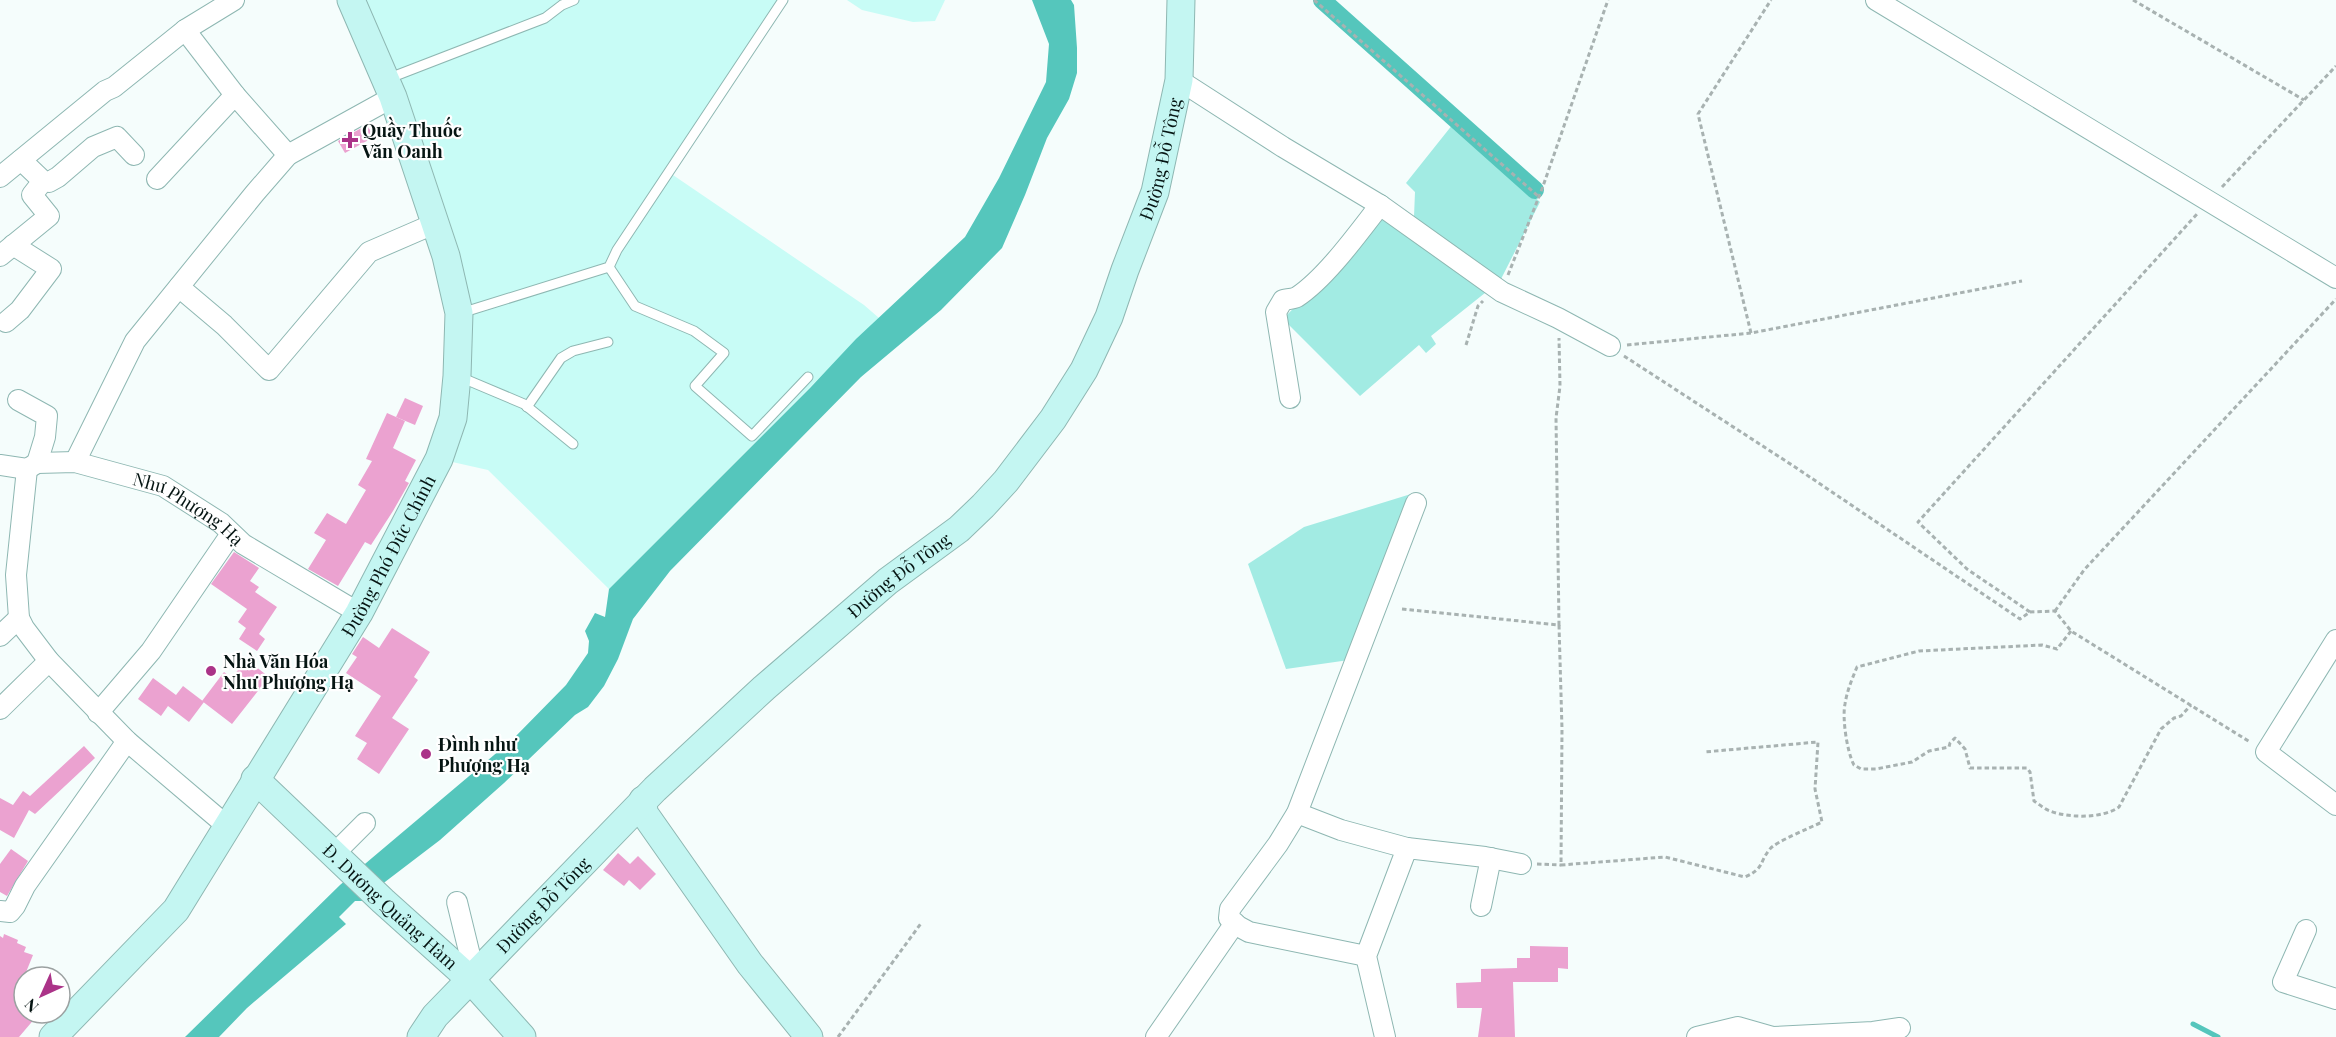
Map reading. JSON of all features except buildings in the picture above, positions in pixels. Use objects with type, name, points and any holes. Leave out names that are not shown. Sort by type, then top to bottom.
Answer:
[{"type":"main road","name":"Đường Phó Đức Chính","points":[[53,1037],[176,910],[359,613],[439,459],[453,418],[459,313],[436,224],[389,88],[351,0]]},
{"type":"main road","name":"Đường Đỗ Tông","points":[[420,1037],[435,1016],[643,800],[764,688],[888,581],[958,529],[1006,481],[1053,419],[1084,370],[1109,317],[1155,192],[1179,80],[1181,0]]},
{"type":"main road","name":"Đ. Dương Quảng Hàm","points":[[255,779],[383,901],[473,978],[522,1037]]},
{"type":"main road","points":[[643,800],[644,813],[701,896],[750,964],[809,1037]]},
{"type":"street","points":[[0,177],[105,91],[114,87],[185,30],[234,0]]},
{"type":"street","points":[[1876,0],[2336,278]]},
{"type":"street","points":[[185,30],[235,95],[288,155]]},
{"type":"street","points":[[1179,80],[1283,147],[1380,205],[1502,292],[1610,346]]},
{"type":"street","points":[[75,462],[135,340],[232,220],[288,155],[389,88]]},
{"type":"street","points":[[157,179],[235,95]]},
{"type":"street","points":[[21,160],[43,181],[49,182],[93,147],[117,136],[134,155]]},
{"type":"street","points":[[6,322],[20,310],[51,269],[6,250],[49,216],[32,195],[43,181]]},
{"type":"street","points":[[1290,398],[1275,312],[1276,299],[1295,298],[1319,277],[1349,245],[1380,205]]},
{"type":"street","points":[[179,287],[224,325],[269,370],[369,252],[436,224]]},
{"type":"street","points":[[18,400],[47,416],[45,437],[32,466],[16,575],[19,618],[33,643],[98,712],[127,741],[227,826]]},
{"type":"street","name":"Như Phượng Hạ","points":[[0,465],[32,466],[75,462],[163,486],[221,523],[243,544],[359,613]]},
{"type":"street","points":[[1366,956],[1249,932],[1229,918],[1230,909],[1278,844],[1297,813],[1371,626],[1416,503]]},
{"type":"street","points":[[98,712],[151,651],[231,534]]},
{"type":"street","points":[[0,563],[16,575]]},
{"type":"street","points":[[0,636],[19,618]]},
{"type":"street","points":[[2336,640],[2266,752],[2336,805]]},
{"type":"street","points":[[0,709],[49,661]]},
{"type":"street","points":[[0,911],[10,912],[15,906],[25,886],[127,741]]},
{"type":"street","points":[[1297,813],[1341,830],[1407,848],[1521,864]]},
{"type":"street","points":[[338,856],[365,823]]},
{"type":"street","points":[[1385,1037],[1366,956],[1407,848]]},
{"type":"street","points":[[1481,906],[1491,858]]},
{"type":"street","points":[[457,902],[473,978]]},
{"type":"street","points":[[1156,1037],[1234,923]]},
{"type":"street","points":[[2306,930],[2283,982],[2336,999]]},
{"type":"street","points":[[1697,1037],[1738,1027],[1773,1037],[1873,1032],[1900,1028]]},
{"type":"lane","points":[[389,88],[545,18],[562,5],[574,0]]},
{"type":"lane","points":[[459,313],[609,267],[617,250],[783,0]]},
{"type":"lane","points":[[609,267],[634,306],[694,331],[724,353],[695,386],[752,436],[808,377]]},
{"type":"lane","points":[[527,406],[561,358],[573,351],[608,342]]},
{"type":"lane","points":[[457,376],[527,406],[573,444]]},
{"type":"path","points":[[1314,0],[1538,196]]},
{"type":"path","points":[[1466,345],[1478,306],[1491,295],[1502,292],[1608,0]]},
{"type":"path","points":[[1751,333],[1698,114],[1771,0]]},
{"type":"path","points":[[2133,0],[2304,100]]},
{"type":"path","points":[[2030,612],[1967,569],[1918,522],[2209,200],[2336,66]]},
{"type":"path","points":[[1610,346],[1751,333],[2022,281]]},
{"type":"path","points":[[2055,611],[2084,570],[2336,299]]},
{"type":"path","points":[[1558,318],[1560,387],[1556,418],[1562,729],[1561,865],[1665,857],[1745,877],[1763,865],[1771,848],[1822,822],[1815,789],[1818,742],[1704,752]]},
{"type":"path","points":[[1610,346],[1795,467],[2020,619],[2030,612],[2055,611]]},
{"type":"path","points":[[1402,609],[1559,625]]},
{"type":"path","points":[[2055,611],[2070,630],[2266,752]]},
{"type":"path","points":[[2070,630],[2057,649],[2042,645],[1919,651],[1857,667],[1847,691],[1844,707],[1848,748],[1854,765],[1861,769],[1876,769],[1912,762],[1929,751],[1950,747],[1950,743],[1955,738],[1965,749],[1970,768],[2027,768],[2030,772],[2034,801],[2047,810],[2061,814],[2110,813],[2119,807],[2161,729],[2174,718],[2181,716],[2191,705]]},
{"type":"path","points":[[838,1037],[922,922]]},
{"type":"shaded area","points":[[351,0],[783,0],[670,173],[864,305],[879,318],[609,589],[488,470],[439,459],[459,331]]},
{"type":"shaded area","points":[[847,0],[945,0],[935,21],[913,22],[862,10]]},
{"type":"shaded area","points":[[1032,0],[1071,0],[1074,5],[1077,73],[1069,99],[1047,138],[1002,248],[941,310],[861,377],[670,571],[633,619],[618,659],[604,686],[588,707],[575,715],[440,840],[381,885],[366,901],[355,901],[339,917],[346,924],[247,1008],[219,1037],[185,1037],[340,885],[513,739],[566,685],[588,653],[589,641],[585,631],[595,613],[605,617],[609,589],[856,339],[965,237],[999,178],[1046,82],[1049,44]]},
{"type":"shaded area","points":[[1453,124],[1540,202],[1500,281],[1431,336],[1436,344],[1426,353],[1419,345],[1360,396],[1283,319],[1383,217],[1413,241],[1415,192],[1406,183]]},
{"type":"shaded area","points":[[1411,494],[1363,658],[1286,669],[1248,564],[1304,527]]},
{"type":"waterway","points":[[1322,0],[1535,190]]},
{"type":"waterway","points":[[2193,1024],[2218,1037]]},
{"type":"place","name":"Quầy Thuốc Văn Oanh","points":[[350,140]]},
{"type":"place","name":"Nhà Văn Hóa Như Phượng Hạ","points":[[211,671]]},
{"type":"place","name":"Đình như Phượng Hạ","points":[[426,754]]}]
